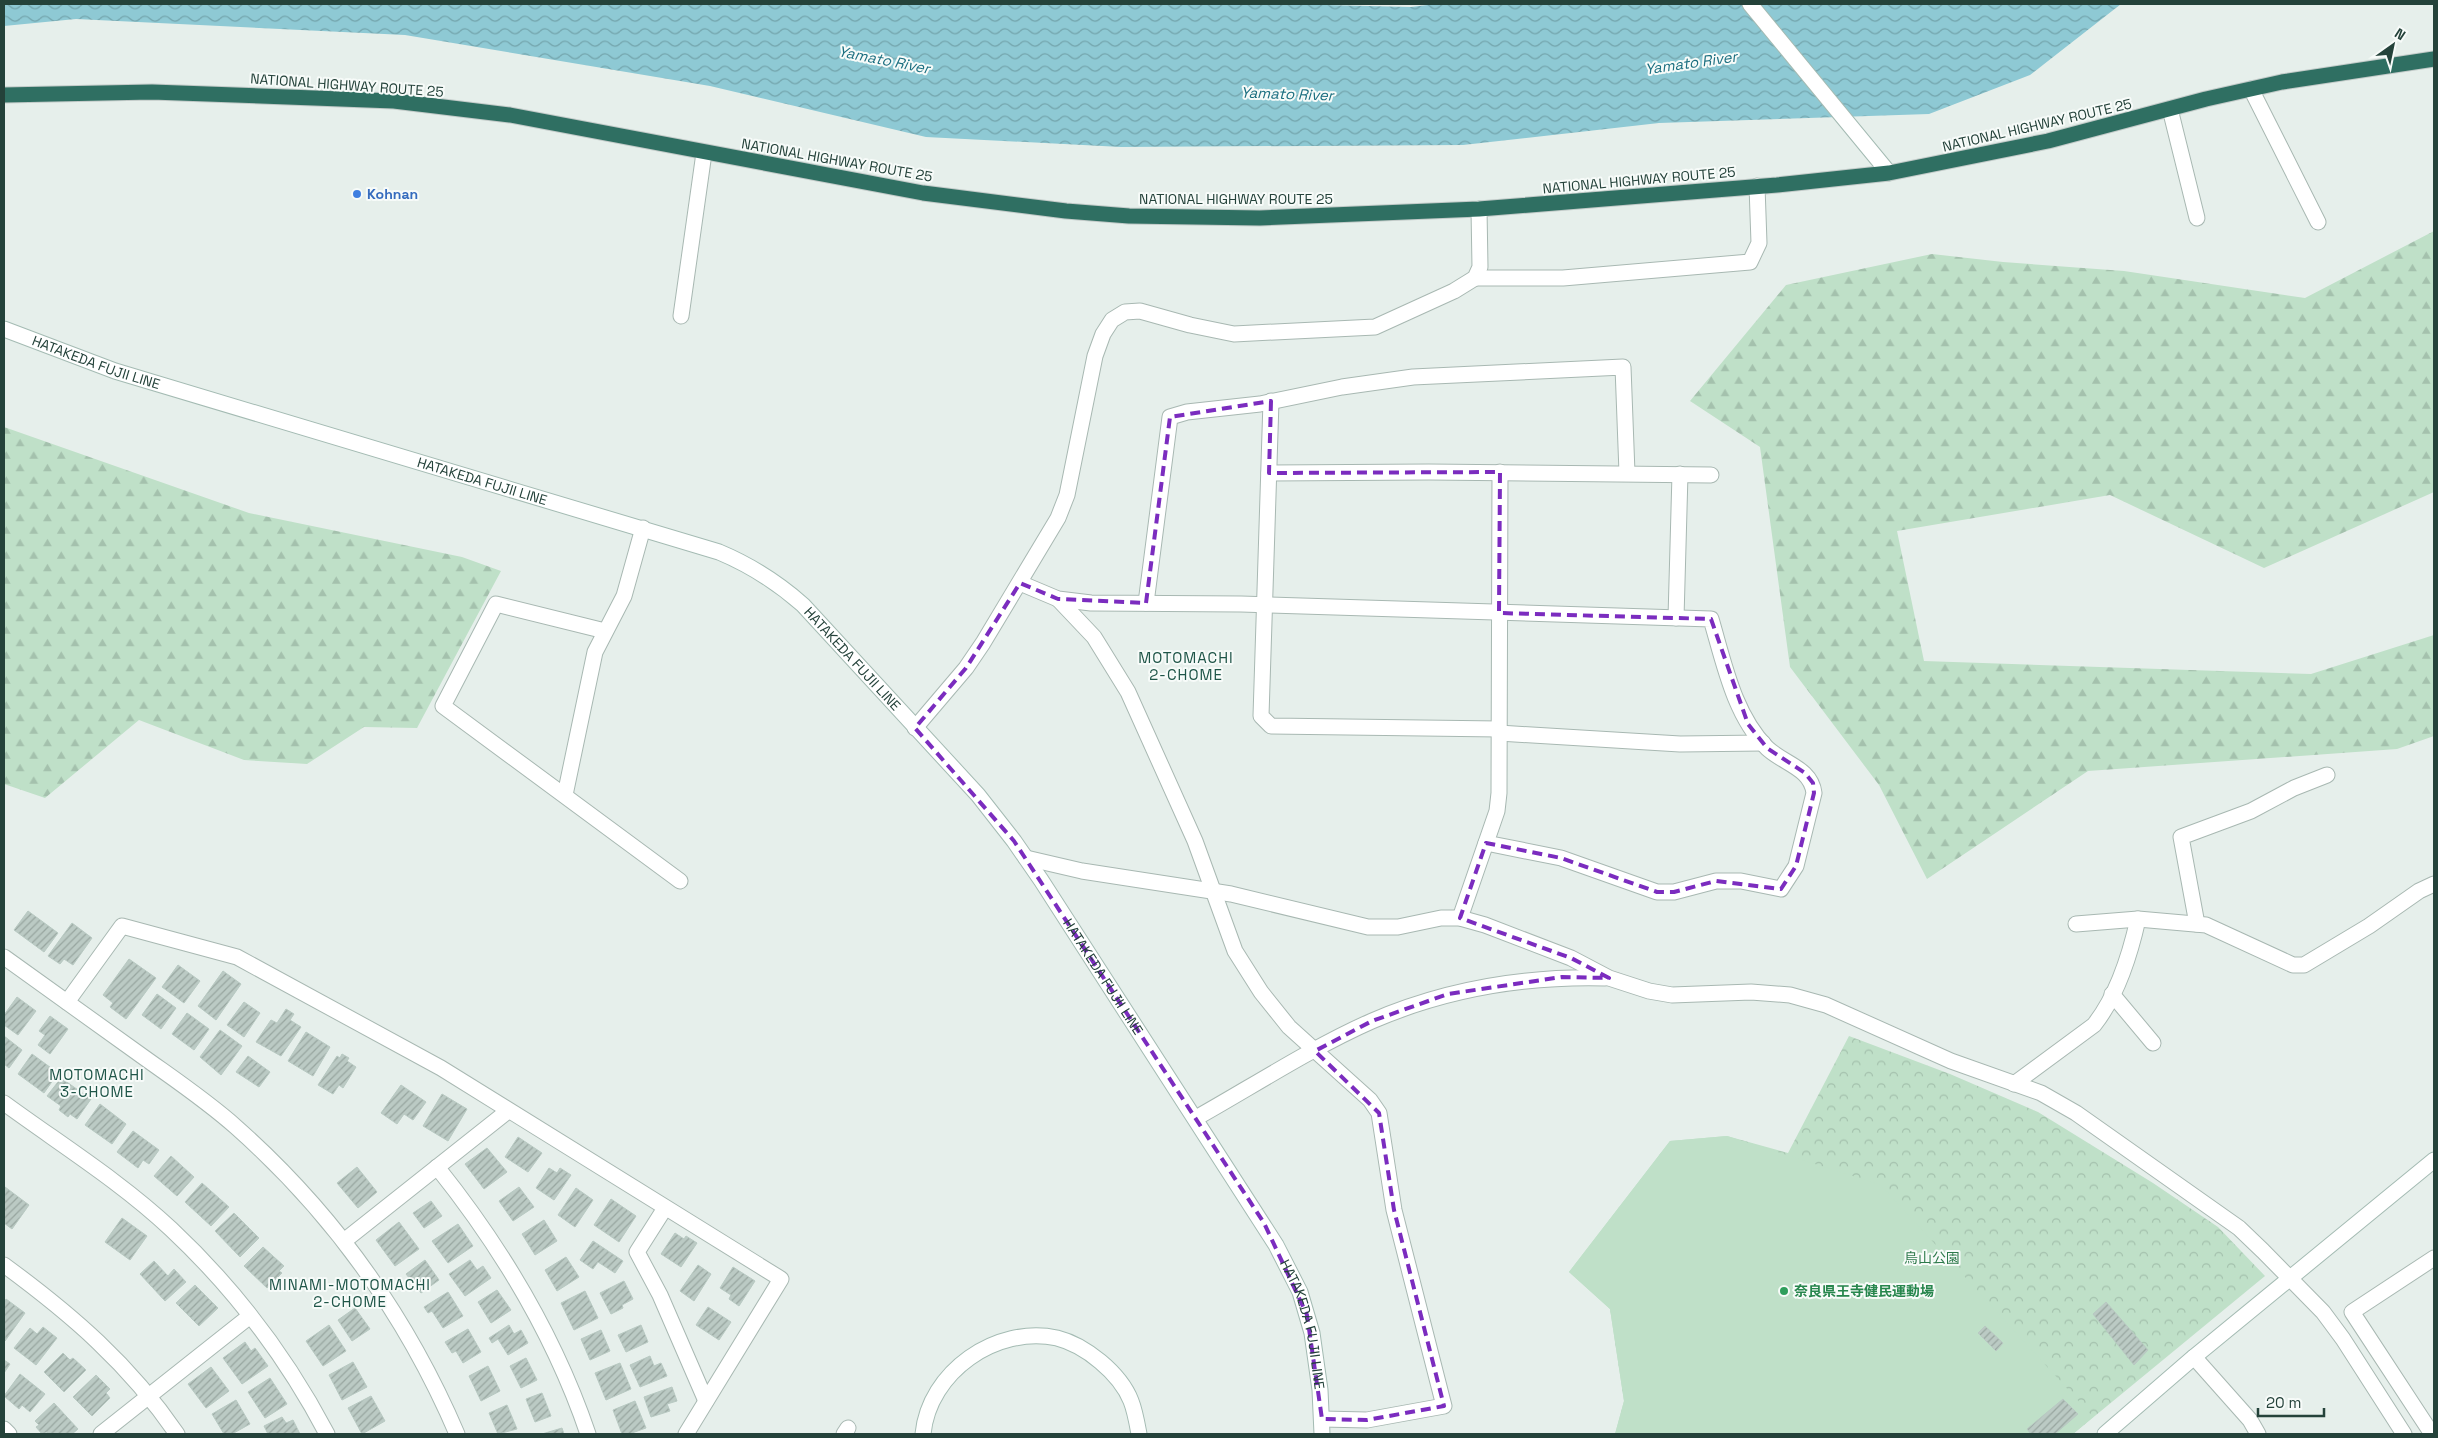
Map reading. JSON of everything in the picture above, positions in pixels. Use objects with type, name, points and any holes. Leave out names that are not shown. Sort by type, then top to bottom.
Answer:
[{"type":"highway","name":"NATIONAL HIGHWAY ROUTE 25","points":[[4,95],[152,92],[394,101],[510,115],[923,194],[1066,211],[1129,216],[1260,218],[1479,209],[1889,173],[2048,142],[2251,89],[2333,73],[2434,59]]},
{"type":"street","points":[[1750,4],[1889,173]]},
{"type":"street","points":[[2251,89],[2318,222]]},
{"type":"street","points":[[2170,109],[2197,218]]},
{"type":"street","points":[[681,316],[704,153]]},
{"type":"street","points":[[1474,278],[1563,278],[1750,262],[1759,243],[1757,186]]},
{"type":"street","points":[[915,728],[966,668],[1020,583],[1058,518],[1066,495],[1095,356],[1103,334],[1112,320],[1125,312],[1140,311],[1190,325],[1234,334],[1375,327],[1454,291],[1474,278],[1480,267],[1479,209]]},
{"type":"street","name":"HATAKEDA FUJII LINE","points":[[4,329],[115,371],[643,528],[728,556],[753,568],[786,590],[978,795],[1026,858],[1264,1223],[1300,1292],[1314,1341],[1322,1427]]},
{"type":"street","points":[[1146,603],[1170,417],[1187,412],[1271,401],[1342,387],[1413,377],[1623,367],[1627,473]]},
{"type":"street","points":[[1271,401],[1261,716],[1271,726],[1499,731],[1680,744],[1763,742]]},
{"type":"street","points":[[1269,473],[1500,472],[1711,475]]},
{"type":"street","points":[[1460,918],[1497,811],[1500,472]]},
{"type":"street","points":[[1676,618],[1680,474]]},
{"type":"street","points":[[565,796],[594,652],[624,596],[643,528]]},
{"type":"street","points":[[1020,583],[1058,599],[1091,603],[1264,605],[1710,619],[1740,708],[1767,748],[1805,773],[1813,783],[1814,794],[1796,866],[1782,889],[1742,881],[1716,881],[1674,892],[1657,892],[1561,858],[1486,843]]},
{"type":"street","points":[[1058,599],[1094,637],[1128,692],[1195,841],[1235,951],[1261,992],[1289,1028],[1370,1100],[1379,1113],[1394,1210],[1444,1406],[1322,1427]]},
{"type":"street","points":[[605,631],[496,604],[444,706],[680,882]]},
{"type":"street","points":[[2196,924],[2181,837],[2251,812],[2294,788],[2327,775]]},
{"type":"street","points":[[1026,858],[1082,871],[1213,891],[1368,926],[1398,927],[1441,918],[1460,918],[1485,925],[1571,958],[1609,978],[1649,991],[1672,995],[1752,992],[1790,996],[1826,1005],[1951,1061],[2041,1093],[2076,1113],[2239,1228],[2293,1279],[2323,1312],[2343,1339],[2404,1434]]},
{"type":"street","points":[[2076,924],[2138,919],[2196,924],[2225,932],[2293,964],[2304,965],[2370,926],[2419,891],[2434,884]]},
{"type":"street","points":[[2014,1084],[2094,1026],[2104,1014],[2131,949],[2138,919]]},
{"type":"street","points":[[67,1002],[122,926],[237,957],[441,1068],[781,1279],[686,1434]]},
{"type":"street","points":[[4,957],[197,1096],[234,1125],[304,1193],[344,1241],[385,1297],[410,1336],[436,1386],[457,1434]]},
{"type":"street","points":[[1196,1118],[1372,1021],[1448,994],[1562,977],[1609,978]]},
{"type":"street","points":[[2112,994],[2153,1043]]},
{"type":"street","points":[[4,1103],[139,1202],[170,1228],[208,1266],[250,1316],[285,1363],[327,1434]]},
{"type":"street","points":[[344,1241],[508,1111]]},
{"type":"street","points":[[2105,1434],[2194,1357],[2293,1279],[2434,1160]]},
{"type":"street","points":[[437,1167],[490,1238],[518,1285],[559,1365],[588,1434]]},
{"type":"street","points":[[665,1208],[637,1252],[660,1296],[706,1401]]},
{"type":"street","points":[[2432,1434],[2352,1312],[2434,1258]]},
{"type":"street","points":[[4,1265],[77,1320],[104,1346],[149,1397],[177,1434]]},
{"type":"street","points":[[101,1434],[250,1316]]},
{"type":"street","points":[[924,1434],[928,1411],[942,1385],[967,1359],[980,1350],[1010,1340],[1040,1337],[1057,1338],[1079,1348],[1113,1374],[1131,1400],[1139,1434]]},
{"type":"street","points":[[2194,1357],[2250,1420],[2258,1434]]},
{"type":"street","points":[[4,1429],[9,1434]]},
{"type":"highlighted area","points":[[1271,401],[1269,473],[1500,472],[1499,613],[1711,619],[1748,724],[1767,748],[1805,773],[1813,783],[1814,793],[1796,866],[1781,889],[1716,881],[1674,892],[1657,892],[1561,858],[1486,843],[1460,918],[1571,958],[1609,978],[1562,977],[1448,994],[1372,1021],[1315,1051],[1379,1113],[1394,1210],[1444,1406],[1367,1420],[1322,1419],[1307,1315],[1264,1223],[1014,841],[915,728],[966,668],[1020,583],[1058,599],[1146,603],[1170,417]]},
{"type":"green space","points":[[2434,231],[2434,492],[2264,568],[2110,495],[1897,531],[1924,661],[2311,674],[2434,635],[2434,736],[2397,749],[2088,771],[1927,879],[1879,785],[1790,667],[1760,447],[1690,401],[1786,285],[1932,254],[2003,262],[2124,271],[2305,298]]},
{"type":"green space","points":[[4,427],[249,513],[462,557],[501,571],[417,728],[364,727],[307,764],[244,760],[139,720],[45,798],[4,784]]},
{"type":"green space","name":"烏山公園","points":[[1849,1036],[1950,1074],[2038,1112],[2153,1183],[2218,1227],[2265,1276],[2073,1434],[1615,1434],[1624,1401],[1610,1309],[1569,1272],[1670,1141],[1727,1136],[1788,1153]]},
{"type":"green space","name":"奈良県王寺健民運動場","points":[[1727,1136],[1881,1185],[2093,1417],[2073,1434],[1615,1434],[1624,1401],[1610,1309],[1569,1272],[1670,1141]]},
{"type":"water","name":"Yamato River","points":[[4,4],[1283,4],[1411,7],[1436,4],[2121,4],[2030,75],[1929,114],[1659,123],[1463,145],[1121,147],[926,137],[710,86],[405,35],[76,19],[4,26]]},
{"type":"building","points":[[28,911],[58,933],[44,952],[14,930]]},
{"type":"building","points":[[72,923],[92,938],[73,965],[64,959],[60,964],[48,956]]},
{"type":"building","points":[[129,959],[156,978],[126,1019],[110,1007],[113,1003],[103,995]]},
{"type":"building","points":[[178,965],[200,981],[184,1003],[162,987]]},
{"type":"building","points":[[223,971],[241,984],[216,1020],[198,1006]]},
{"type":"building","points":[[157,994],[176,1008],[161,1029],[142,1015]]},
{"type":"building","points":[[17,997],[36,1011],[18,1035],[4,1025],[4,1015]]},
{"type":"building","points":[[244,1002],[260,1013],[244,1037],[227,1025]]},
{"type":"building","points":[[286,1009],[294,1014],[290,1020],[301,1027],[281,1056],[256,1042],[271,1020],[277,1023]]},
{"type":"building","points":[[187,1013],[209,1029],[194,1050],[172,1034]]},
{"type":"building","points":[[50,1016],[68,1029],[50,1054],[38,1045],[45,1035],[39,1031]]},
{"type":"building","points":[[220,1030],[242,1046],[221,1075],[200,1057]]},
{"type":"building","points":[[306,1032],[330,1047],[313,1076],[288,1061]]},
{"type":"building","points":[[4,1036],[22,1050],[9,1068],[4,1064]]},
{"type":"building","points":[[32,1054],[58,1073],[44,1093],[18,1074]]},
{"type":"building","points":[[342,1054],[349,1058],[347,1061],[356,1067],[343,1088],[339,1085],[333,1094],[318,1085],[337,1056],[340,1058]]},
{"type":"building","points":[[248,1056],[270,1072],[259,1087],[236,1072]]},
{"type":"building","points":[[61,1078],[91,1099],[77,1119],[70,1114],[68,1117],[59,1110],[61,1106],[47,1096]]},
{"type":"building","points":[[401,1085],[426,1102],[413,1120],[404,1114],[397,1124],[381,1113]]},
{"type":"building","points":[[442,1094],[467,1109],[448,1141],[423,1126]]},
{"type":"building","points":[[100,1104],[126,1124],[112,1144],[85,1125]]},
{"type":"building","points":[[133,1131],[159,1150],[149,1164],[143,1160],[138,1168],[117,1152]]},
{"type":"building","points":[[518,1137],[542,1153],[528,1172],[505,1157]]},
{"type":"building","points":[[487,1148],[507,1172],[484,1189],[465,1164]]},
{"type":"building","points":[[171,1156],[194,1177],[177,1196],[154,1176]]},
{"type":"building","points":[[357,1167],[377,1192],[358,1208],[337,1183]]},
{"type":"building","points":[[549,1168],[557,1173],[560,1168],[571,1175],[554,1200],[536,1188]]},
{"type":"building","points":[[202,1183],[229,1207],[211,1226],[185,1202]]},
{"type":"building","points":[[5,1187],[29,1205],[12,1229],[4,1223]]},
{"type":"building","points":[[519,1187],[534,1207],[513,1221],[499,1201]]},
{"type":"building","points":[[576,1188],[593,1200],[575,1227],[558,1215]]},
{"type":"building","points":[[611,1199],[636,1216],[619,1242],[594,1225]]},
{"type":"building","points":[[431,1201],[442,1216],[424,1228],[413,1213]]},
{"type":"building","points":[[234,1213],[259,1238],[240,1257],[215,1231]]},
{"type":"building","points":[[122,1218],[147,1236],[130,1260],[105,1242]]},
{"type":"building","points":[[544,1220],[557,1241],[535,1255],[522,1234]]},
{"type":"building","points":[[399,1222],[419,1249],[395,1266],[376,1240]]},
{"type":"building","points":[[458,1224],[473,1246],[448,1263],[432,1241]]},
{"type":"building","points":[[675,1233],[684,1239],[686,1236],[697,1243],[681,1267],[661,1254]]},
{"type":"building","points":[[593,1241],[623,1261],[615,1273],[598,1262],[593,1269],[580,1260]]},
{"type":"building","points":[[263,1247],[284,1266],[279,1271],[282,1273],[267,1288],[244,1266]]},
{"type":"building","points":[[566,1257],[579,1277],[557,1291],[545,1270]]},
{"type":"building","points":[[425,1260],[439,1280],[421,1293],[406,1274]]},
{"type":"building","points":[[470,1260],[477,1270],[483,1266],[491,1278],[465,1296],[449,1274]]},
{"type":"building","points":[[154,1261],[168,1276],[174,1269],[186,1282],[165,1301],[140,1274]]},
{"type":"building","points":[[698,1265],[711,1274],[694,1301],[680,1291]]},
{"type":"building","points":[[733,1267],[755,1281],[739,1306],[729,1299],[731,1295],[720,1288]]},
{"type":"building","points":[[624,1281],[633,1299],[622,1305],[623,1308],[611,1314],[600,1293]]},
{"type":"building","points":[[195,1285],[218,1308],[199,1326],[176,1303]]},
{"type":"building","points":[[497,1290],[511,1310],[491,1323],[478,1302]]},
{"type":"building","points":[[585,1291],[598,1318],[574,1330],[561,1303]]},
{"type":"building","points":[[448,1292],[463,1316],[443,1328],[432,1311],[428,1313],[424,1307]]},
{"type":"building","points":[[6,1299],[25,1313],[5,1341],[4,1303]]},
{"type":"building","points":[[2106,1302],[2148,1350],[2134,1365],[2093,1314]]},
{"type":"building","points":[[708,1307],[731,1322],[719,1340],[696,1325]]},
{"type":"building","points":[[355,1308],[370,1329],[352,1341],[338,1320]]},
{"type":"building","points":[[329,1325],[346,1351],[323,1366],[306,1341]]},
{"type":"building","points":[[509,1325],[514,1334],[521,1330],[528,1343],[508,1355],[498,1339],[492,1343],[489,1338]]},
{"type":"building","points":[[641,1325],[648,1342],[626,1352],[618,1335]]},
{"type":"building","points":[[1985,1326],[2003,1343],[1996,1351],[1978,1333]]},
{"type":"building","points":[[43,1327],[57,1338],[36,1365],[14,1348],[30,1328],[37,1334]]},
{"type":"building","points":[[468,1329],[481,1352],[463,1363],[456,1351],[452,1353],[445,1342]]},
{"type":"building","points":[[601,1330],[610,1351],[590,1360],[581,1339]]},
{"type":"building","points":[[245,1342],[251,1351],[255,1348],[268,1366],[242,1384],[223,1358]]},
{"type":"building","points":[[63,1353],[70,1360],[73,1358],[86,1370],[64,1392],[44,1372]]},
{"type":"building","points":[[650,1356],[654,1366],[661,1363],[667,1376],[640,1387],[630,1365]]},
{"type":"building","points":[[526,1358],[537,1380],[521,1388],[510,1366]]},
{"type":"building","points":[[4,1360],[10,1364],[4,1373]]},
{"type":"building","points":[[353,1362],[367,1387],[342,1400],[329,1375]]},
{"type":"building","points":[[620,1363],[631,1389],[606,1400],[595,1373]]},
{"type":"building","points":[[488,1366],[500,1391],[481,1401],[469,1376]]},
{"type":"building","points":[[211,1367],[229,1391],[206,1408],[188,1384]]},
{"type":"building","points":[[20,1374],[45,1394],[30,1412],[22,1405],[19,1409],[4,1396]]},
{"type":"building","points":[[96,1375],[110,1389],[106,1393],[110,1398],[92,1416],[73,1397]]},
{"type":"building","points":[[270,1378],[287,1404],[265,1418],[248,1392]]},
{"type":"building","points":[[672,1387],[677,1401],[667,1404],[670,1411],[651,1417],[644,1397]]},
{"type":"building","points":[[542,1393],[551,1416],[535,1422],[526,1399]]},
{"type":"building","points":[[371,1396],[385,1421],[362,1434],[348,1408]]},
{"type":"building","points":[[2063,1399],[2078,1414],[2055,1434],[2031,1434],[2027,1429]]},
{"type":"building","points":[[236,1400],[250,1424],[232,1434],[224,1434],[212,1414]]},
{"type":"building","points":[[635,1401],[646,1428],[629,1434],[622,1434],[613,1410]]},
{"type":"building","points":[[54,1403],[78,1429],[72,1434],[49,1434],[47,1432],[42,1434],[36,1427],[39,1425],[35,1421]]},
{"type":"building","points":[[507,1405],[517,1429],[498,1434],[489,1413]]},
{"type":"building","points":[[282,1417],[286,1423],[293,1420],[300,1434],[268,1434],[264,1426]]},
{"type":"building","points":[[562,1428],[564,1434],[542,1434]]},
{"type":"place","name":"Kohnan","points":[[357,194]]},
{"type":"place","name":"奈良県王寺健民運動場","points":[[1784,1291]]},
{"type":"district","name":"MOTOMACHI 2-CHOME","points":[[1186,666]]},
{"type":"district","name":"MOTOMACHI 3-CHOME","points":[[97,1084]]},
{"type":"district","name":"MINAMI-MOTOMACHI 2-CHOME","points":[[350,1294]]}]
